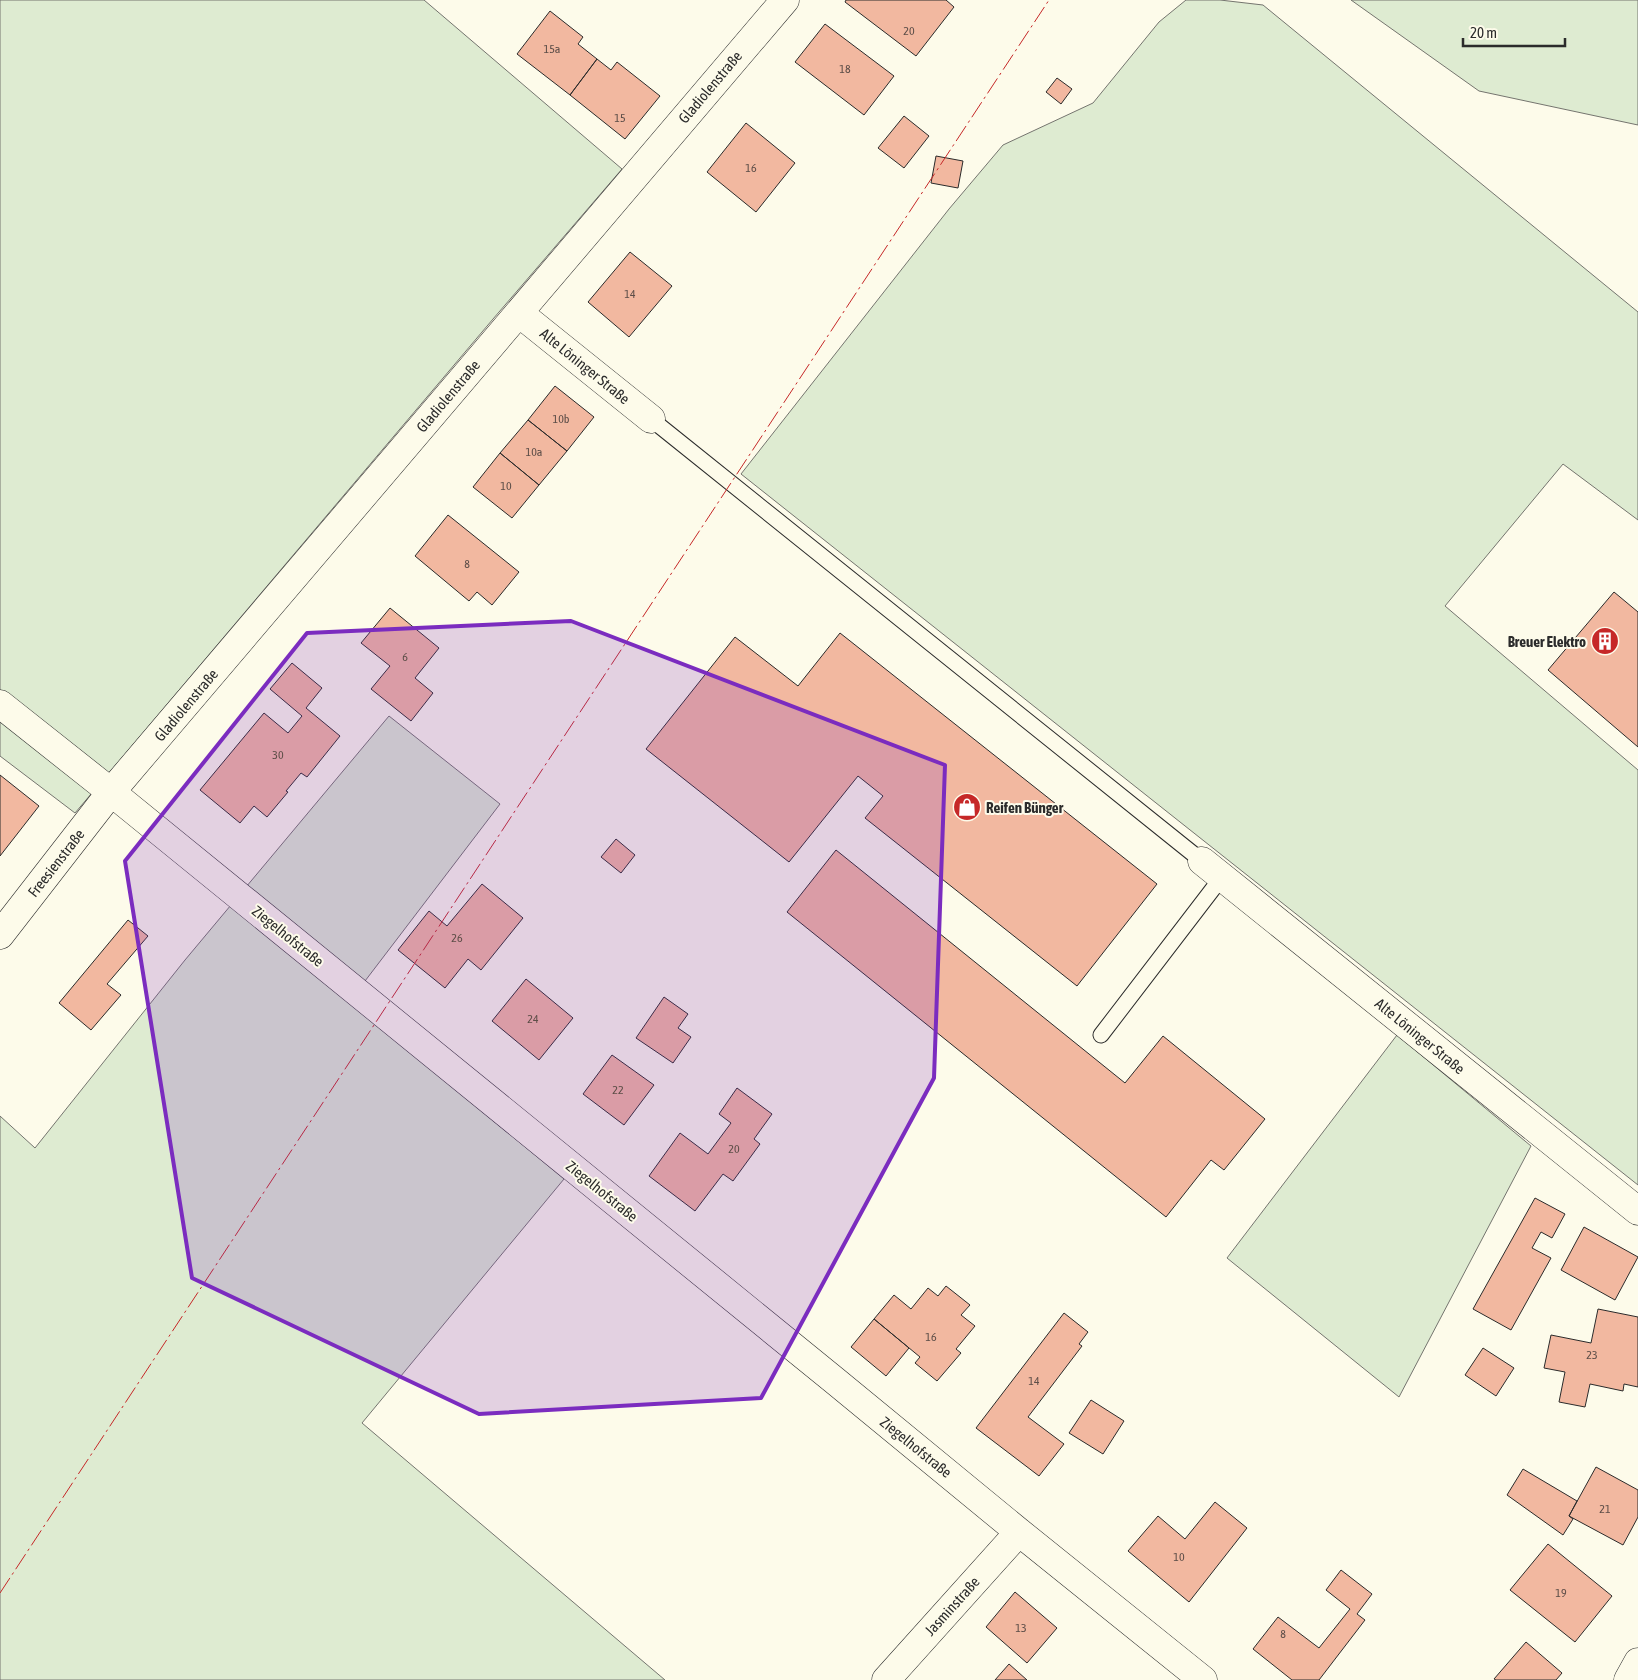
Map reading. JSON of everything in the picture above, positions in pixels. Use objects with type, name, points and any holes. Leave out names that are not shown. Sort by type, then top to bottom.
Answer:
[{"type":"street","name":"Gladiolenstraße","points":[[111,792],[785,0]]},
{"type":"street","name":"Alte Löninger Straße","points":[[518,313],[651,420]]},
{"type":"street","name":"Ziegelhofstraße","points":[[0,704],[111,792],[1203,1680]]},
{"type":"street","name":"Freesienstraße","points":[[0,934],[111,792]]},
{"type":"street","name":"Alte Löninger Straße","points":[[1212,869],[1638,1210]]},
{"type":"street","name":"Jasminstraße","points":[[886,1680],[1019,1532]]},
{"type":"street","points":[[1628,1680],[1638,1662]]},
{"type":"lane","points":[[651,420],[1212,869],[1102,1035]]},
{"type":"highlighted area","points":[[571,621],[945,765],[934,1078],[761,1398],[479,1414],[192,1278],[125,861],[307,633]]},
{"type":"green space","points":[[0,0],[424,0],[622,169],[75,813],[0,756]]},
{"type":"green space","points":[[1186,0],[1220,0],[1263,5],[1638,312],[1638,520],[1563,464],[1445,606],[1638,770],[1638,1185],[741,474],[949,209],[1003,145],[1093,103],[1159,22]]},
{"type":"green space","points":[[1351,0],[1638,0],[1638,125],[1479,91]]},
{"type":"green space","points":[[389,716],[500,804],[349,1002],[564,1179],[362,1423],[665,1680],[0,1680],[0,1116],[35,1148],[185,960]]},
{"type":"green space","points":[[1397,1035],[1531,1146],[1399,1397],[1227,1258]]},
{"type":"building","points":[[846,0],[946,0],[954,7],[916,56],[845,2]]},
{"type":"building","points":[[550,11],[583,37],[578,44],[597,59],[570,95],[517,54]]},
{"type":"building","points":[[825,24],[894,76],[864,115],[795,62]]},
{"type":"building","points":[[597,59],[611,70],[617,62],[660,96],[625,139],[570,95]]},
{"type":"building","points":[[1057,78],[1072,89],[1061,104],[1046,92]]},
{"type":"building","points":[[904,116],[929,136],[904,168],[878,148]]},
{"type":"building","points":[[746,123],[795,163],[756,212],[707,172]]},
{"type":"building","points":[[936,156],[963,161],[958,188],[931,183]]},
{"type":"building","points":[[630,252],[672,286],[629,337],[588,302]]},
{"type":"building","points":[[555,386],[594,417],[567,451],[528,420]]},
{"type":"building","points":[[528,420],[567,451],[539,485],[500,453]]},
{"type":"building","points":[[500,453],[539,485],[512,518],[473,487]]},
{"type":"building","points":[[448,515],[519,572],[492,605],[477,592],[469,601],[415,556]]},
{"type":"building","name":"Breuer Elektro","points":[[1614,592],[1638,612],[1638,747],[1548,670]]},
{"type":"building","points":[[390,608],[439,648],[415,678],[433,693],[411,721],[371,689],[390,666],[361,643]]},
{"type":"building","name":"Reifen Bünger","points":[[840,633],[1157,884],[1077,986],[865,818],[883,796],[858,776],[789,862],[646,749],[735,637],[798,686]]},
{"type":"building","points":[[292,663],[322,688],[306,708],[340,736],[307,777],[301,773],[267,817],[254,806],[240,823],[200,790],[264,713],[288,733],[302,716],[270,689]]},
{"type":"building","points":[[0,775],[39,806],[0,856]]},
{"type":"building","points":[[616,839],[635,855],[621,873],[601,857]]},
{"type":"building","points":[[836,850],[1125,1083],[1163,1036],[1265,1119],[1224,1170],[1211,1160],[1166,1217],[787,912]]},
{"type":"building","points":[[482,884],[523,918],[481,970],[468,959],[445,988],[398,950],[429,911],[447,926]]},
{"type":"building","points":[[128,920],[148,936],[107,984],[121,995],[91,1030],[59,1003]]},
{"type":"building","points":[[526,979],[573,1018],[539,1060],[492,1021]]},
{"type":"building","points":[[664,997],[688,1014],[678,1028],[691,1037],[673,1063],[636,1038]]},
{"type":"building","points":[[612,1055],[654,1085],[624,1125],[583,1094]]},
{"type":"building","points":[[737,1088],[772,1114],[754,1139],[760,1144],[733,1181],[723,1174],[695,1211],[649,1176],[680,1133],[708,1154],[731,1123],[719,1114]]},
{"type":"building","points":[[1535,1198],[1565,1214],[1552,1238],[1541,1232],[1532,1248],[1551,1258],[1511,1330],[1473,1309]]},
{"type":"building","points":[[1584,1227],[1638,1257],[1615,1300],[1561,1270]]},
{"type":"building","points":[[946,1286],[970,1305],[961,1315],[975,1326],[956,1349],[961,1353],[937,1381],[915,1363],[920,1357],[874,1319],[894,1295],[911,1309],[928,1288],[938,1296]]},
{"type":"building","points":[[1598,1309],[1638,1317],[1638,1387],[1624,1384],[1623,1391],[1590,1384],[1585,1407],[1559,1402],[1565,1372],[1544,1368],[1551,1335],[1591,1343]]},
{"type":"building","points":[[1064,1313],[1088,1332],[1079,1344],[1082,1346],[1028,1417],[1064,1444],[1039,1476],[976,1428]]},
{"type":"building","points":[[874,1319],[909,1348],[886,1376],[851,1347]]},
{"type":"building","points":[[1483,1348],[1514,1368],[1496,1396],[1465,1375]]},
{"type":"building","points":[[1091,1400],[1124,1421],[1103,1454],[1069,1433]]},
{"type":"building","points":[[1596,1467],[1638,1490],[1638,1517],[1623,1545],[1569,1516]]},
{"type":"building","points":[[1523,1469],[1577,1501],[1569,1516],[1573,1519],[1563,1535],[1507,1495]]},
{"type":"building","points":[[1215,1502],[1247,1528],[1189,1602],[1128,1551],[1158,1516],[1185,1539]]},
{"type":"building","points":[[1548,1544],[1612,1596],[1575,1642],[1510,1590]]},
{"type":"building","points":[[1341,1570],[1372,1594],[1357,1614],[1365,1620],[1319,1680],[1292,1680],[1253,1649],[1278,1617],[1319,1648],[1350,1609],[1326,1590]]},
{"type":"building","points":[[1015,1592],[1057,1628],[1027,1663],[986,1627]]},
{"type":"building","points":[[1526,1642],[1562,1673],[1556,1680],[1494,1679]]},
{"type":"building","points":[[1009,1664],[1027,1680],[995,1680]]},
{"type":"power","points":[[0,1593],[1049,0]]},
{"type":"place","name":"Breuer Elektro","points":[[1605,641]]},
{"type":"place","name":"Reifen Bünger","points":[[967,807]]}]
